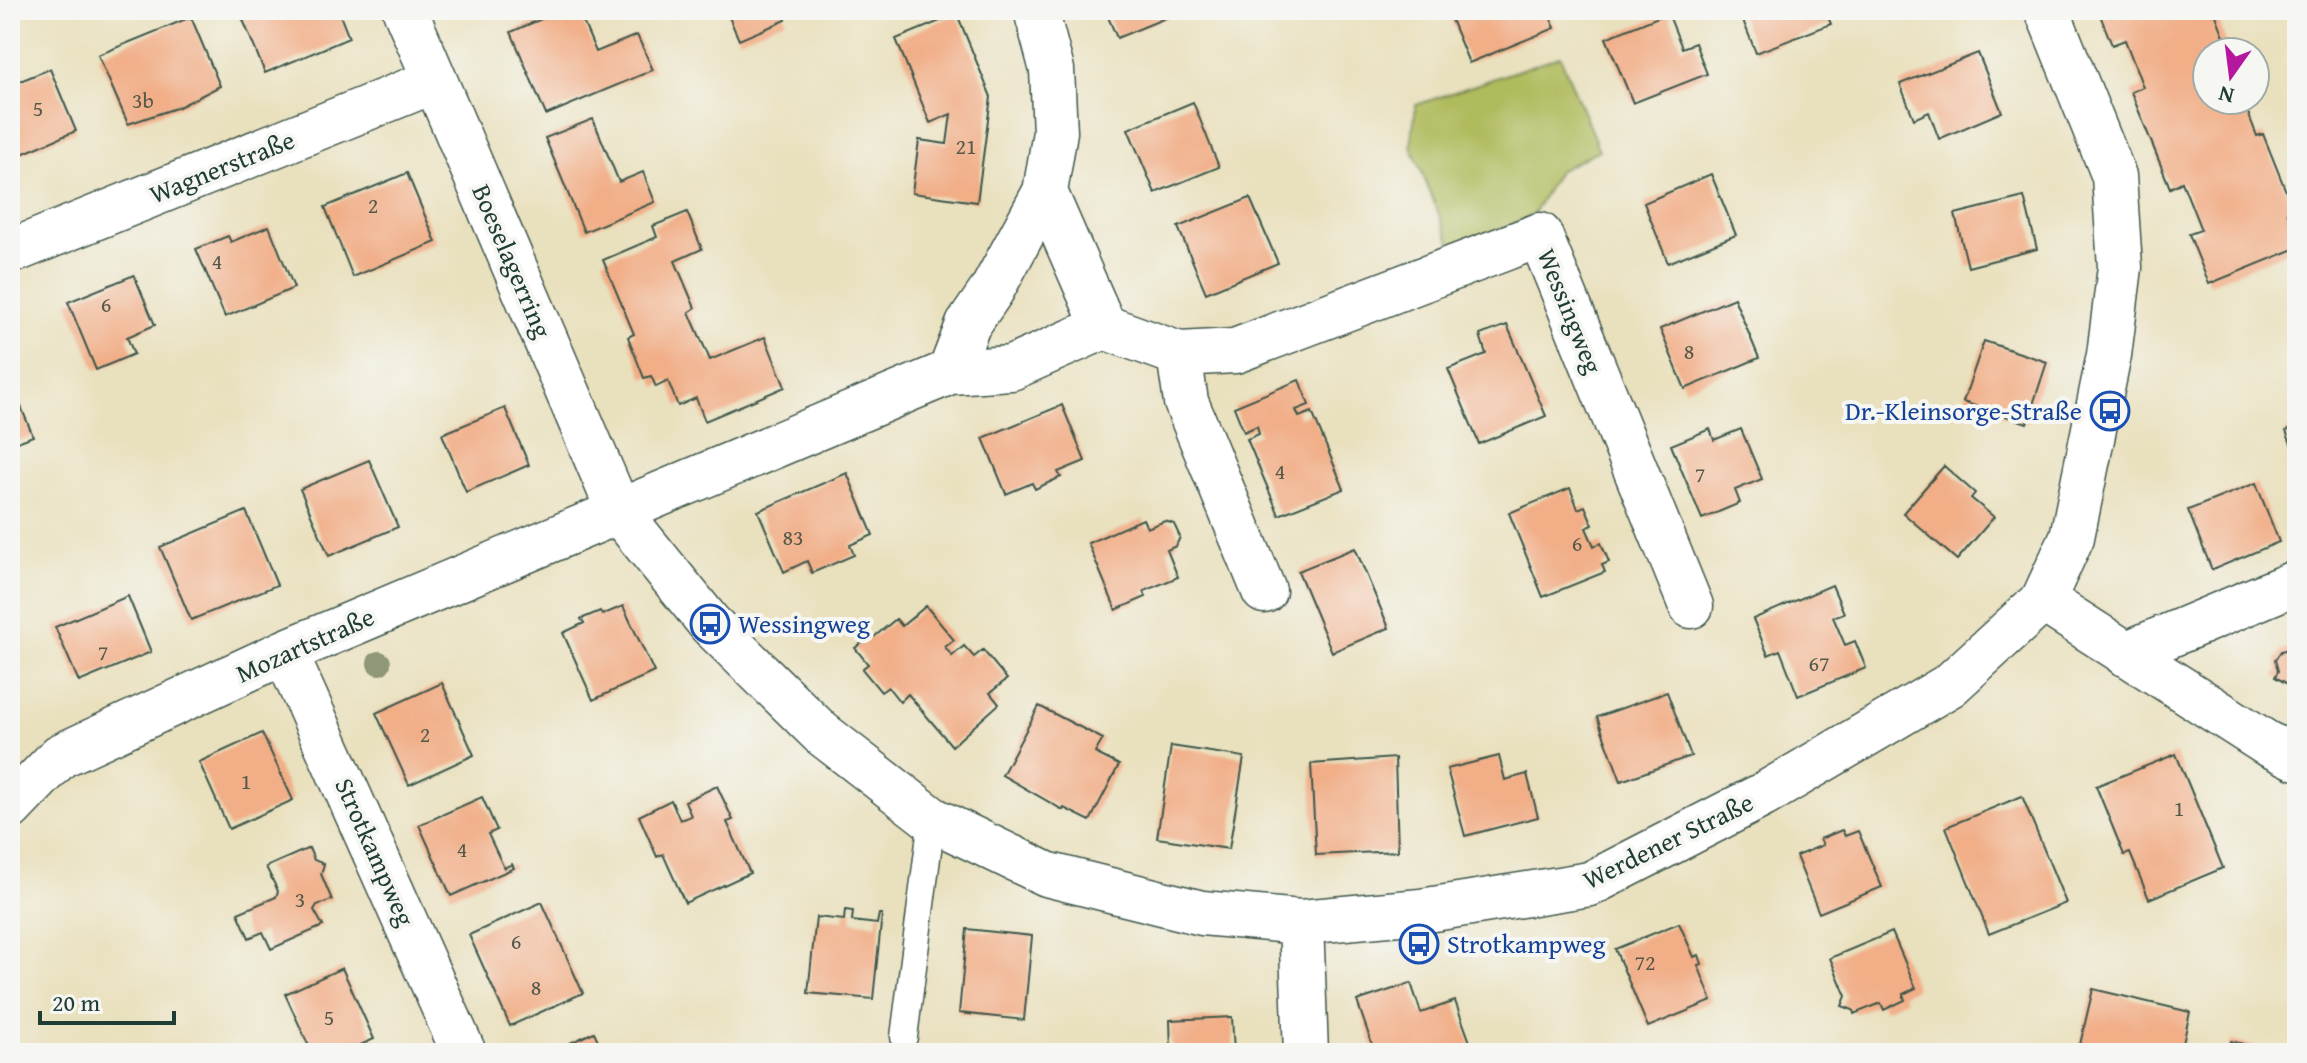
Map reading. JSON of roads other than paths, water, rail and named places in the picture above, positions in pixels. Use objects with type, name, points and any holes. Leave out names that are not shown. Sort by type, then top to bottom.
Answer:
[{"type":"street","name":"Boeselagerring","points":[[405,10],[619,512]]},
{"type":"street","points":[[950,372],[968,325],[992,290],[1045,192],[1055,132],[1053,86],[1052,70],[1036,10]]},
{"type":"street","name":"Werdener Straße","points":[[619,512],[710,624],[821,733],[932,819],[1046,874],[1202,913],[1301,922],[1421,911],[1590,884],[1763,795],[1950,685],[2043,600],[2072,537],[2109,355],[2120,267],[2114,176],[2047,10]]},
{"type":"street","name":"Wagnerstraße","points":[[10,252],[434,81]]},
{"type":"street","points":[[619,512],[950,372],[1011,368],[1104,327],[1045,192]]},
{"type":"street","name":"Wessingweg","points":[[1104,327],[1179,354],[1235,351],[1540,235],[1691,606]]},
{"type":"street","points":[[1179,354],[1186,402],[1264,591]]},
{"type":"street","name":"Mozartstraße","points":[[10,808],[60,756],[285,652],[619,512]]},
{"type":"street","points":[[2125,654],[2297,582]]},
{"type":"street","points":[[2043,600],[2266,743],[2297,758]]},
{"type":"street","name":"Strotkampweg","points":[[285,652],[464,1053]]},
{"type":"street","points":[[1301,922],[1306,1053]]},
{"type":"lane","points":[[904,1037],[932,819]]},
{"type":"place","name":"Dr.-Kleinsorge-Straße","points":[[2110,411]]},
{"type":"place","name":"Wessingweg","points":[[710,624]]},
{"type":"place","name":"Strotkampweg","points":[[1419,944]]}]
